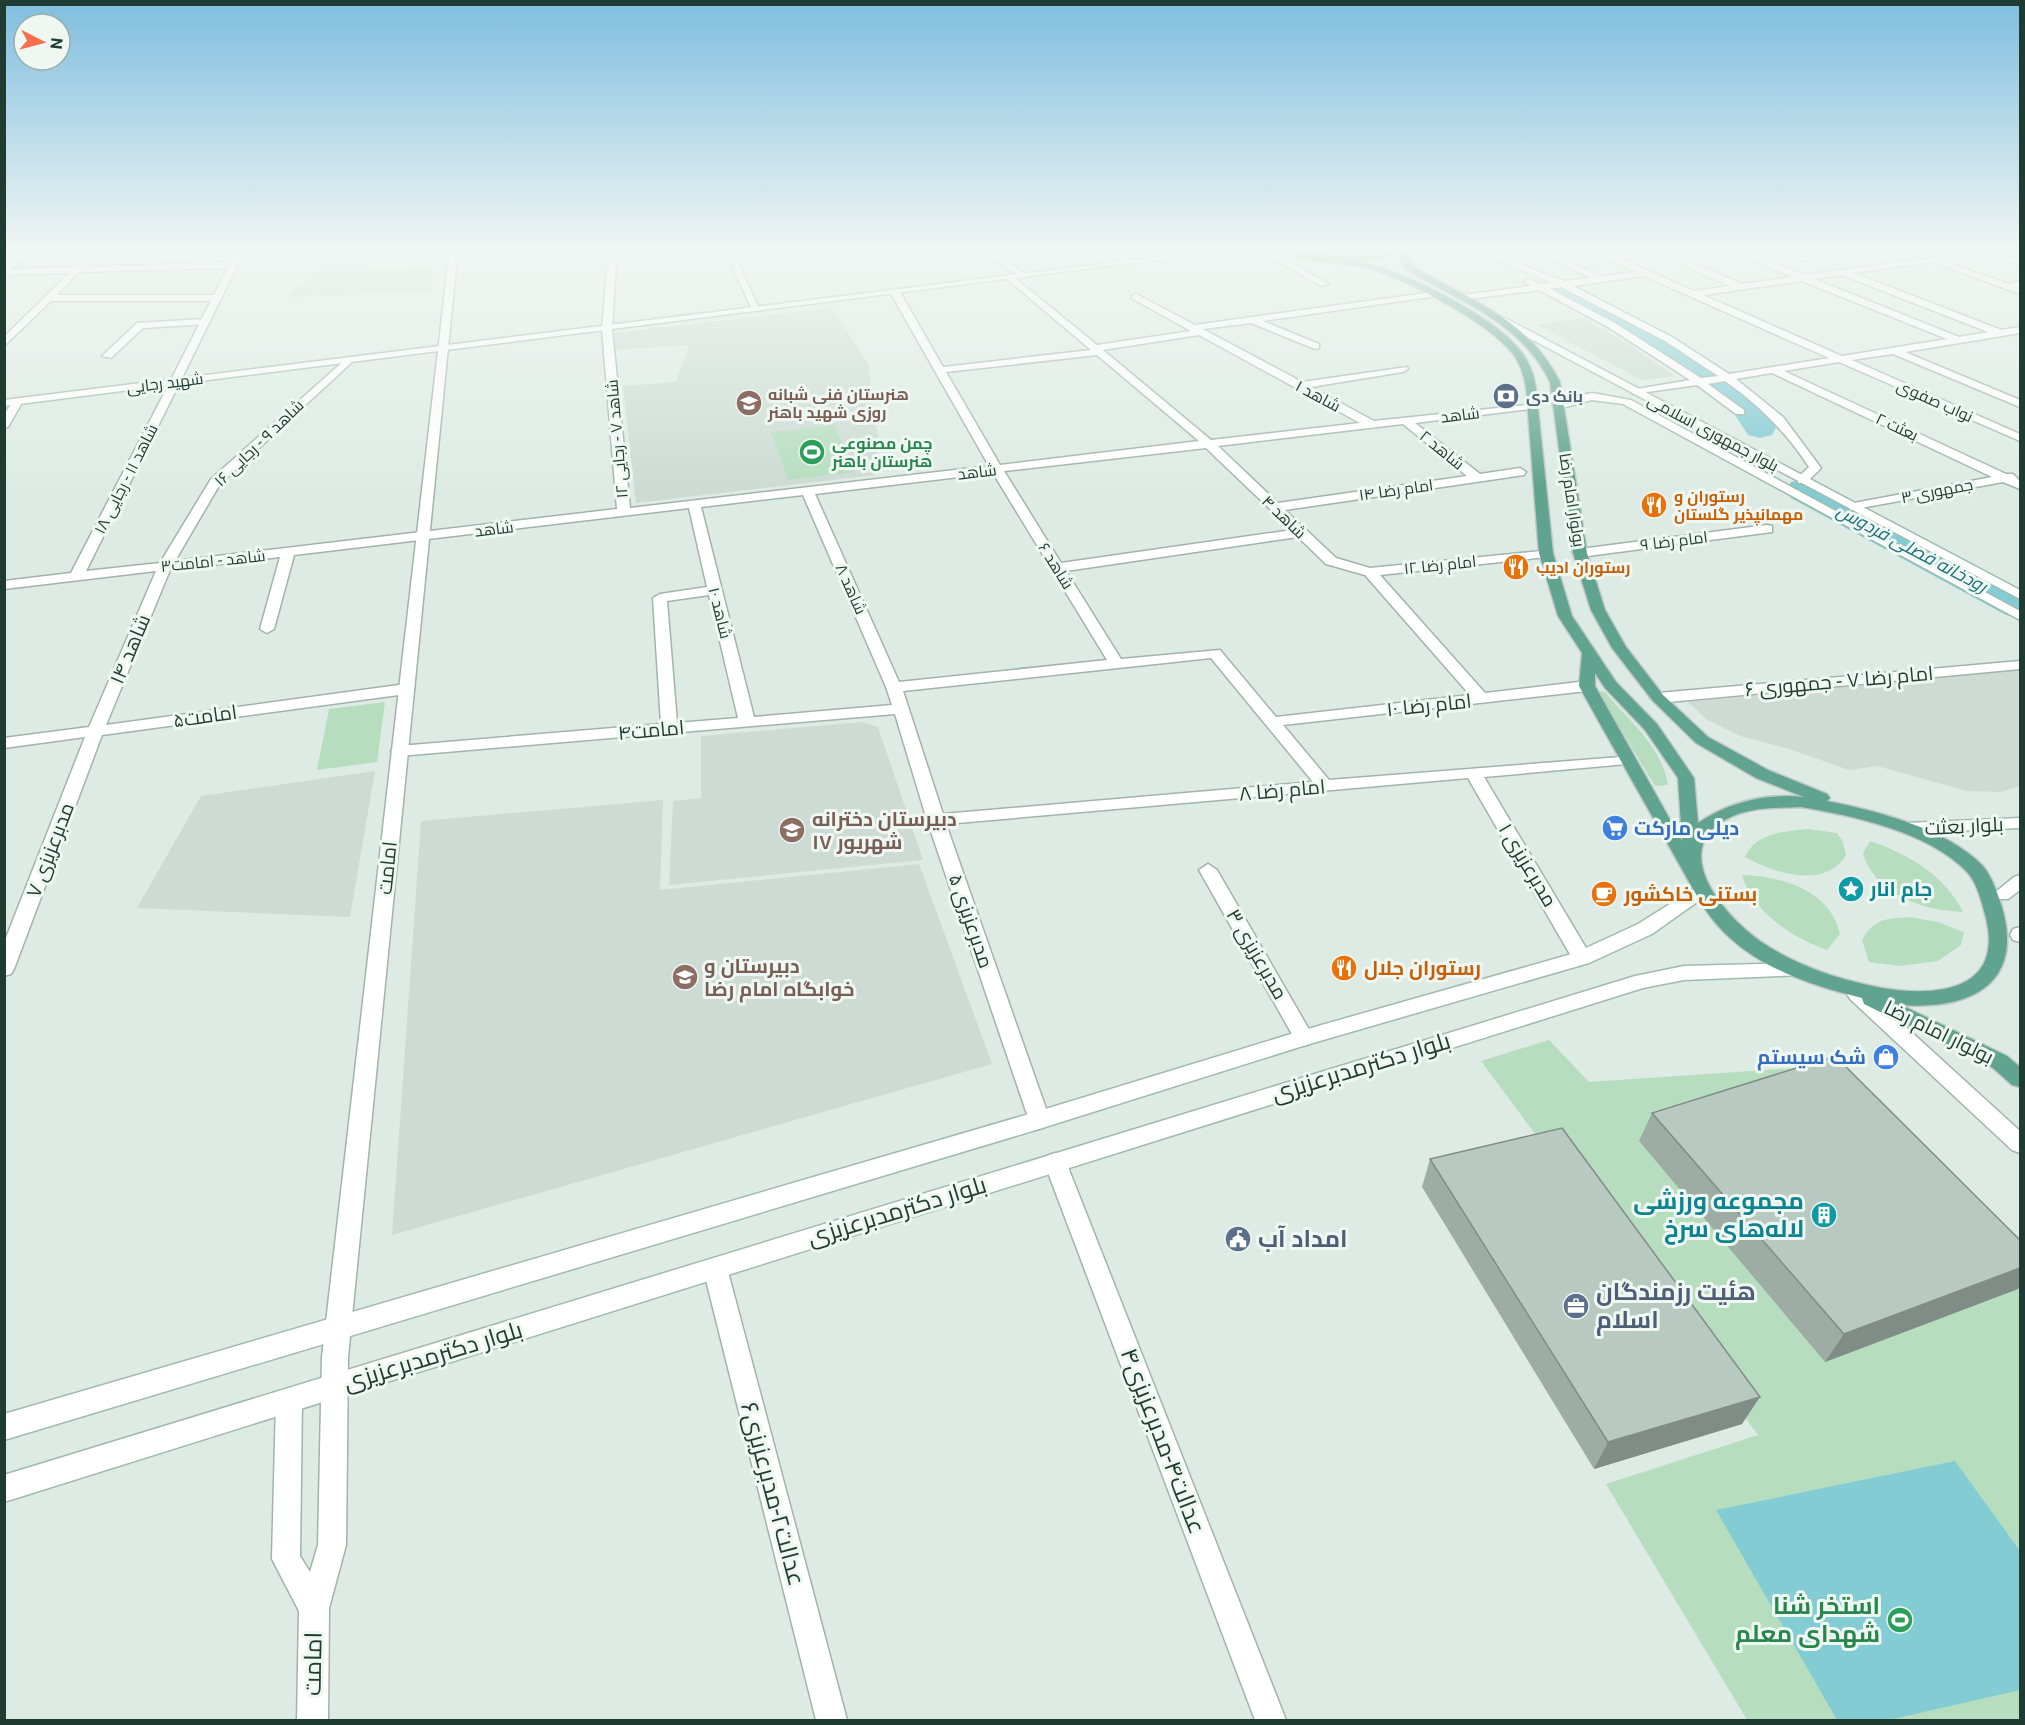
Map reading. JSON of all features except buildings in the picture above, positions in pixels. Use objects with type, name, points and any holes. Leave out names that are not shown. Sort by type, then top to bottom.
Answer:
[{"type":"main road","name":"بولوار امام رضا","points":[[1485,328],[1514,349],[1529,374],[1546,553],[1565,616],[1610,686],[1651,727],[1686,778],[1691,854],[1697,885]]},
{"type":"main road","name":"بولوار امام رضا","points":[[1512,328],[1530,341],[1542,355],[1555,382],[1580,553],[1598,610],[1619,648],[1658,698],[1702,740],[1762,774],[1848,809]]},
{"type":"main road","points":[[1588,655],[1587,686],[1697,885],[1721,919],[1753,946],[1796,970],[1853,991],[1908,1000],[1957,998],[1995,985],[2017,945],[2013,915],[2001,895],[1976,870],[1952,853],[1907,828],[1848,809],[1790,802],[1759,804],[1725,813],[1701,830],[1691,854]]},
{"type":"main road","name":"بولوار امام رضا","points":[[1853,991],[2000,1062],[2020,1079]]},
{"type":"street","points":[[4,343],[19,328]]},
{"type":"street","points":[[107,356],[137,328]]},
{"type":"street","name":"شاهد ۱۱ - رجایی ۱۸","points":[[76,577],[202,328]]},
{"type":"street","name":"امامت","points":[[312,1720],[314,1608],[332,1545],[332,1388],[445,328]]},
{"type":"street","name":"شهید رجایی","points":[[4,403],[618,328]]},
{"type":"street","name":"شاهد ۶","points":[[915,328],[997,470],[1116,663]]},
{"type":"street","name":"شاهد ۴","points":[[1070,328],[1209,444],[1299,533],[1331,561],[1370,572]]},
{"type":"street","name":"شاهد ۱","points":[[1192,328],[1375,426]]},
{"type":"street","points":[[940,370],[1097,350],[1210,328]]},
{"type":"street","points":[[1272,328],[1315,346]]},
{"type":"street","name":"بلوار جمهوری اسلامی","points":[[1516,328],[2020,595]]},
{"type":"street","points":[[1614,328],[1701,382],[1740,412]]},
{"type":"street","points":[[1647,328],[1727,377],[1774,415],[1797,440],[1815,468],[1802,480],[1780,485]]},
{"type":"street","name":"نواب صفوی","points":[[1769,328],[2020,438]]},
{"type":"street","points":[[1927,328],[1958,340]]},
{"type":"street","points":[[1986,328],[2020,341]]},
{"type":"street","name":"شاهد ۷ - رجایی ۱۲","points":[[607,329],[624,513]]},
{"type":"street","points":[[1637,392],[2020,330]]},
{"type":"street","points":[[1893,351],[2020,404]]},
{"type":"street","name":"شاهد ۹ - رجایی ۱۶","points":[[165,566],[215,482],[347,361]]},
{"type":"street","points":[[1298,386],[1403,369]]},
{"type":"street","name":"بعثت ۲","points":[[1773,370],[2020,485]]},
{"type":"street","name":"بلوار جمهوری اسلامی","points":[[1558,406],[1574,397],[1590,396],[1627,402],[2020,616]]},
{"type":"street","points":[[4,425],[18,401]]},
{"type":"street","name":"شاهد","points":[[422,537],[1532,406]]},
{"type":"street","name":"شاهد ۲","points":[[1407,422],[1477,478]]},
{"type":"street","name":"امام رضا ۱۴","points":[[1273,508],[1520,472]]},
{"type":"street","name":"جمهوری ۳","points":[[1854,507],[2020,474]]},
{"type":"street","name":"شاهد ۸","points":[[808,492],[894,687]]},
{"type":"street","name":"شاهد ۱۰","points":[[694,505],[747,722]]},
{"type":"street","name":"امام رضا ۹","points":[[1580,553],[1767,529]]},
{"type":"street","points":[[1058,568],[1299,533]]},
{"type":"street","name":"شاهد - امامت۳","points":[[4,585],[422,537]]},
{"type":"street","points":[[267,629],[288,553]]},
{"type":"street","name":"امام رضا ۱۲","points":[[1370,572],[1546,553]]},
{"type":"street","name":"شاهد ۱۴","points":[[95,731],[165,566]]},
{"type":"street","points":[[1370,572],[1482,699]]},
{"type":"street","points":[[669,728],[660,598],[714,590]]},
{"type":"street","points":[[894,687],[1215,653],[1326,787]]},
{"type":"street","name":"امام رضا ۷ - جمهوری ۶","points":[[1658,698],[2020,664]]},
{"type":"street","name":"امام رضا ۱۰","points":[[1272,722],[1587,686]]},
{"type":"street","name":"مدبرعزیزی ۵","points":[[894,687],[936,820],[1039,1120]]},
{"type":"street","name":"امامت۵","points":[[4,743],[406,689]]},
{"type":"street","name":"امامت۴","points":[[399,751],[902,709]]},
{"type":"street","name":"مدبرعزیزی ۷","points":[[4,969],[95,731]]},
{"type":"street","name":"امام رضا ۸","points":[[936,820],[1627,759]]},
{"type":"street","name":"مدبرعزیزی ۱","points":[[1473,773],[1582,958]]},
{"type":"street","name":"بلوار بعثت","points":[[1907,828],[2020,823]]},
{"type":"street","name":"مدبرعزیزی ۳","points":[[1208,870],[1304,1038]]},
{"type":"street","points":[[2001,895],[2020,881]]},
{"type":"street","name":"بلوار دکترمدبرعزیزی","points":[[4,1427],[1039,1120],[1304,1038],[1582,958],[1645,929],[1697,885]]},
{"type":"street","name":"بلوار دکترمدبرعزیزی","points":[[4,1489],[1642,981],[1684,973],[1796,970]]},
{"type":"street","points":[[1853,991],[2020,1144]]},
{"type":"street","name":"عدالت۴-مدبرعزیزی۴","points":[[1055,1162],[1271,1720]]},
{"type":"street","name":"عدالت۲-مدبرعزیزی۶","points":[[715,1268],[832,1720]]},
{"type":"street","points":[[289,1401],[286,1559],[314,1608]]},
{"type":"shaded area","name":"هنرستان فنی شبانه‌ روزی شهید باهنر","points":[[660,328],[845,328],[868,363],[878,438],[875,475],[636,503],[623,386],[676,382],[689,345],[612,350],[611,333]]},
{"type":"shaded area","points":[[1542,328],[1600,328],[1675,376],[1642,380]]},
{"type":"shaded area","points":[[2020,670],[2020,786],[2000,792],[1967,791],[1877,766],[1849,770],[1789,749],[1740,736],[1706,719],[1688,702]]},
{"type":"shaded area","name":"دبیرستان دخترانه ۱۷ شهریور","points":[[863,722],[878,727],[923,860],[669,885],[673,801],[701,798],[701,736]]},
{"type":"shaded area","points":[[375,771],[350,917],[137,908],[201,796]]},
{"type":"shaded area","name":"دبیرستان و خوابگاه امام رضا","points":[[663,800],[660,890],[919,864],[992,1064],[392,1235],[421,821]]},
{"type":"green space","name":"چمن مصنوعی هنرستان باهنر","points":[[834,425],[855,472],[788,480],[771,432]]},
{"type":"green space","points":[[1598,691],[1605,692],[1652,746],[1665,771],[1668,785],[1655,786]]},
{"type":"green space","points":[[385,702],[377,762],[317,770],[329,709]]},
{"type":"green space","points":[[1808,829],[1837,833],[1843,842],[1846,855],[1837,866],[1826,872],[1799,875],[1784,873],[1745,857],[1756,842],[1763,838]]},
{"type":"green space","points":[[1870,841],[1898,852],[1924,867],[1946,887],[1963,912],[1917,904],[1889,889],[1869,867],[1863,853]]},
{"type":"green space","points":[[1742,875],[1773,879],[1803,889],[1827,907],[1835,919],[1840,934],[1827,950],[1788,931],[1764,912],[1747,888]]},
{"type":"green space","points":[[1910,917],[1938,922],[1964,932],[1961,945],[1938,961],[1899,966],[1869,962],[1862,940],[1871,927],[1888,919]]},
{"type":"green space","points":[[1549,1040],[1589,1082],[1840,1065],[2020,1283],[2020,1720],[1747,1720],[1606,1484],[1758,1435],[1481,1061]]},
{"type":"water","name":"استخر شنا شهدای معلم","points":[[1955,1461],[2020,1551],[2020,1690],[1889,1720],[1837,1720],[1716,1510]]},
{"type":"waterway","name":"رودخانه فصلی فردوس","points":[[1632,328],[1704,374]]},
{"type":"waterway","name":"رودخانه فصلی فردوس","points":[[1722,385],[1743,403],[1760,428]]},
{"type":"waterway","name":"رودخانه فصلی فردوس","points":[[1804,490],[2020,606]]},
{"type":"place","name":"بانک دی","points":[[1506,396]]},
{"type":"place","name":"هنرستان فنی شبانه‌ روزی شهید باهنر","points":[[749,403]]},
{"type":"place","name":"چمن مصنوعی هنرستان باهنر","points":[[812,452]]},
{"type":"place","name":"رستوران و مهمانپذیر گلستان","points":[[1654,505]]},
{"type":"place","name":"رستوران ادیب","points":[[1516,567]]},
{"type":"place","name":"دیلی مارکت","points":[[1615,828]]},
{"type":"place","name":"دبیرستان دخترانه ۱۷ شهریور","points":[[792,830]]},
{"type":"place","name":"جام انار","points":[[1851,889]]},
{"type":"place","name":"بستنی خاکشور","points":[[1604,894]]},
{"type":"place","name":"رستوران جلال","points":[[1344,968]]},
{"type":"place","name":"دبیرستان و خوابگاه امام رضا","points":[[685,977]]},
{"type":"place","name":"شک سیستم","points":[[1886,1057]]},
{"type":"place","name":"مجموعه‌ ورزشی لاله‌های سرخ","points":[[1824,1215]]},
{"type":"place","name":"امداد آب","points":[[1238,1239]]},
{"type":"place","name":"هئیت رزمندگان اسلام","points":[[1576,1306]]},
{"type":"place","name":"استخر شنا شهدای معلم","points":[[1900,1620]]}]
